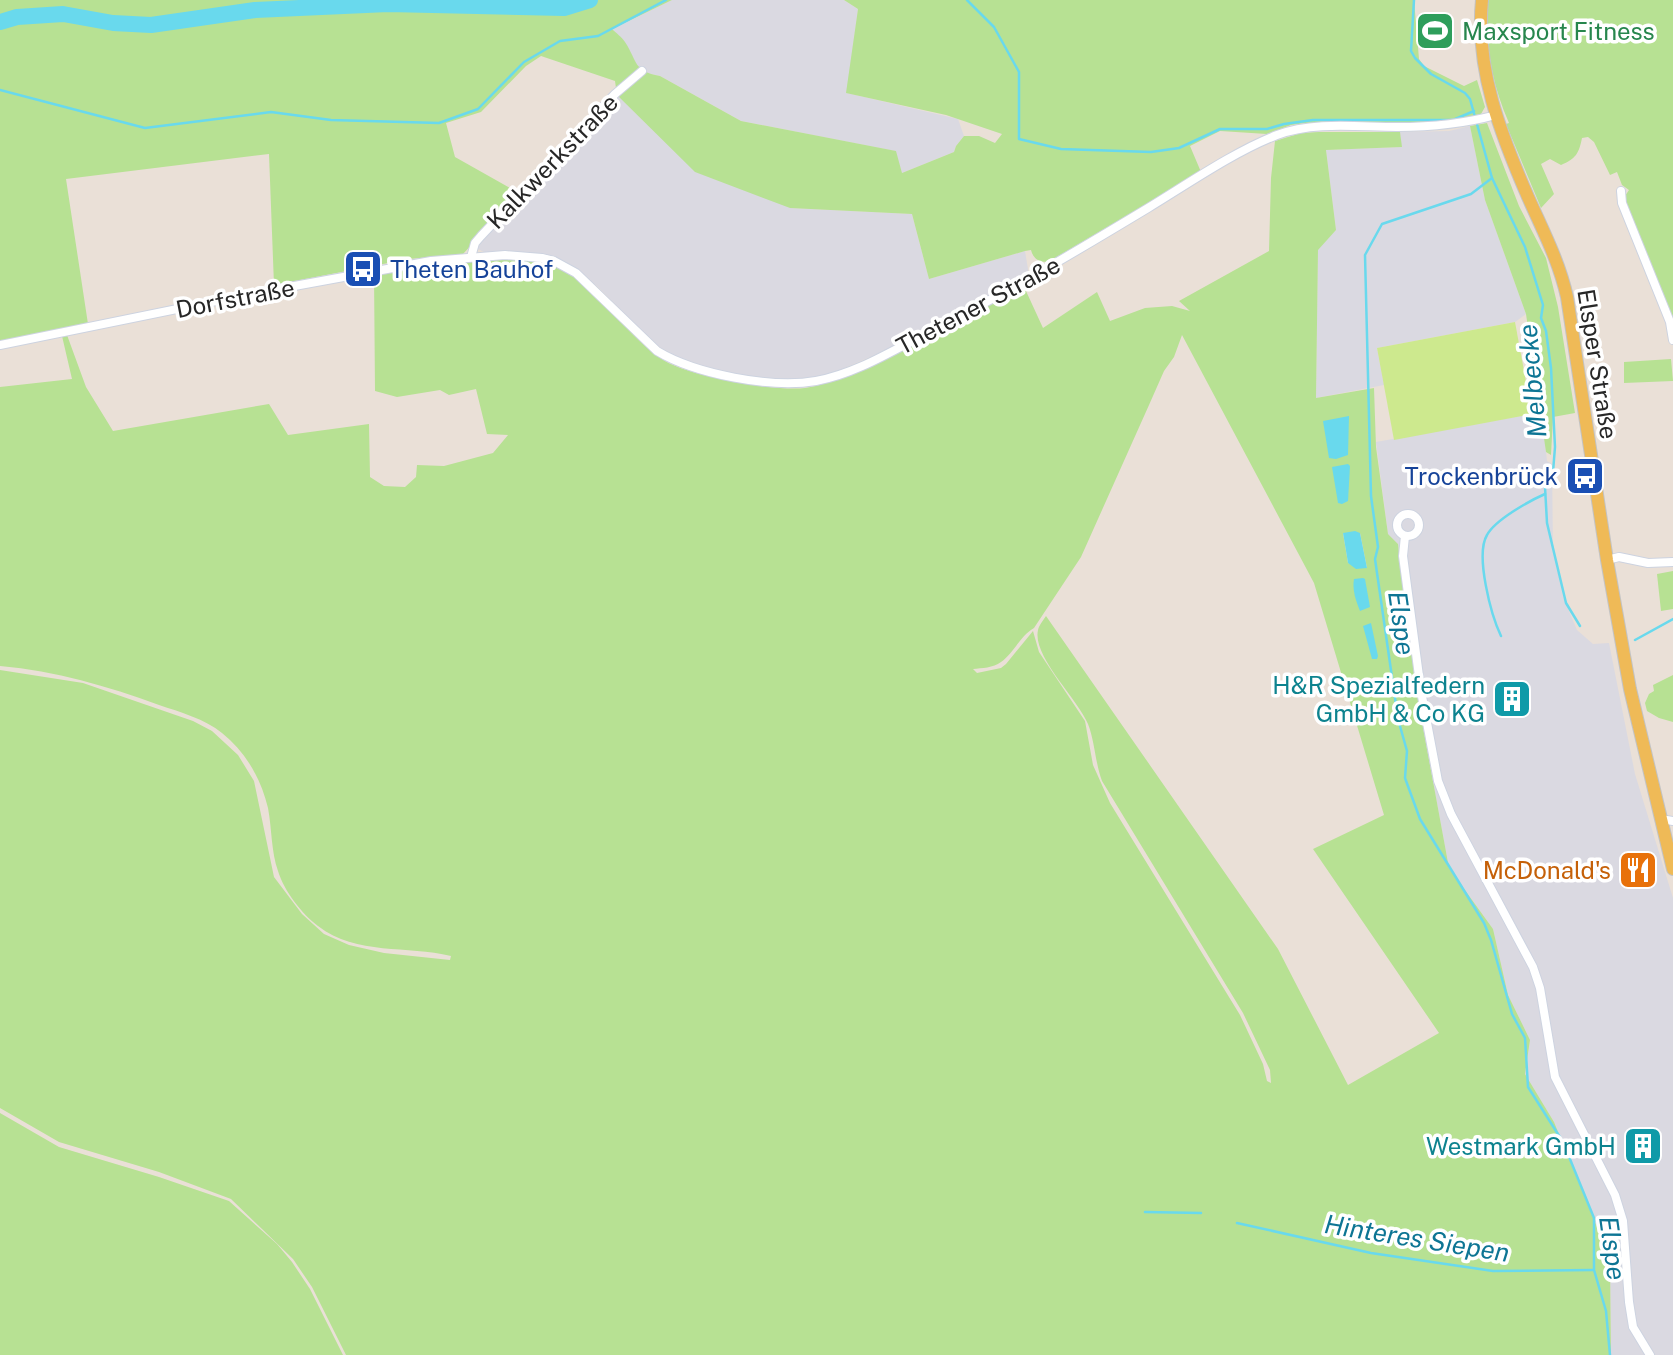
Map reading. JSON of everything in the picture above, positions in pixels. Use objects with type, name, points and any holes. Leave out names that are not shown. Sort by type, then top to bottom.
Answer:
[{"type":"main road","name":"Elsper Straße","points":[[1482,0],[1481,50],[1491,116],[1563,279],[1607,559],[1637,722],[1667,820],[1673,869]]},
{"type":"street","name":"Kalkwerkstraße","points":[[471,257],[475,243],[481,236],[615,94],[642,71]]},
{"type":"street","name":"Thetener Straße","points":[[471,257],[505,255],[554,261],[576,273],[590,285],[657,351],[683,364],[768,382],[788,384],[818,381],[852,370],[982,305],[1276,135],[1311,128],[1426,127],[1467,123],[1491,116]]},
{"type":"street","points":[[1621,191],[1622,203],[1670,322],[1673,340]]},
{"type":"street","name":"Dorfstraße","points":[[0,345],[365,273],[471,257]]},
{"type":"street","points":[[1405,536],[1404,556],[1416,650],[1438,781],[1451,814],[1533,967],[1540,988],[1555,1077],[1615,1195],[1623,1221],[1633,1327],[1650,1355]]},
{"type":"street","points":[[1607,559],[1619,557],[1648,563],[1673,562],[1673,552]]},
{"type":"shaded area","points":[[672,0],[844,0],[858,9],[847,93],[958,119],[964,136],[954,152],[902,173],[895,151],[741,121],[660,76],[646,73],[634,63],[624,41],[612,29]]},
{"type":"shaded area","points":[[617,95],[790,208],[912,214],[929,279],[1025,251],[1029,275],[909,340],[828,375],[769,380],[718,370],[676,357],[655,344],[597,286],[564,262],[546,255],[484,252],[478,249],[480,242]]},
{"type":"shaded area","points":[[1470,126],[1485,200],[1526,314],[1515,322],[1377,348],[1384,385],[1316,398],[1318,249],[1336,230],[1326,150],[1401,147],[1400,132],[1449,131]]},
{"type":"shaded area","points":[[1532,414],[1542,416],[1547,461],[1552,464],[1553,550],[1563,597],[1577,630],[1593,644],[1609,643],[1635,774],[1673,898],[1673,1355],[1611,1355],[1610,1259],[1554,1122],[1525,1074],[1530,1040],[1508,995],[1493,929],[1449,868],[1416,689],[1398,544],[1388,534],[1376,442]]},
{"type":"green space","points":[[0,0],[672,0],[612,29],[624,40],[640,68],[660,76],[741,121],[896,151],[902,173],[954,152],[964,136],[979,136],[995,143],[1002,134],[946,115],[846,93],[858,9],[844,0],[1414,0],[1419,59],[1424,66],[1464,86],[1477,80],[1485,107],[1481,114],[1438,122],[1306,123],[1291,125],[1267,134],[1220,131],[1190,146],[1201,172],[1050,261],[1038,260],[1031,250],[929,279],[912,214],[790,208],[695,172],[617,95],[615,81],[541,56],[526,66],[481,112],[446,123],[455,157],[519,193],[463,254],[409,259],[274,285],[269,154],[66,179],[88,324],[0,342]]},
{"type":"green space","points":[[1488,0],[1673,0],[1673,320],[1626,203],[1625,196],[1629,190],[1622,185],[1617,172],[1610,175],[1594,142],[1588,137],[1582,138],[1576,155],[1566,163],[1561,165],[1550,159],[1541,164],[1554,194],[1541,208],[1506,124],[1509,123],[1494,78],[1487,31]]},
{"type":"green space","points":[[1487,123],[1519,206],[1546,258],[1558,307],[1575,413],[1553,417],[1551,455],[1546,452],[1526,314],[1485,200],[1470,126]]},
{"type":"green space","points":[[1400,132],[1402,147],[1326,150],[1336,230],[1318,250],[1316,398],[1374,388],[1376,447],[1388,534],[1398,544],[1416,689],[1449,868],[1493,929],[1508,995],[1530,1040],[1525,1074],[1554,1122],[1610,1259],[1611,1355],[346,1355],[312,1287],[293,1259],[231,1199],[159,1172],[59,1142],[0,1108],[0,670],[83,683],[193,721],[212,731],[238,755],[254,781],[274,877],[302,914],[324,934],[349,945],[384,953],[450,960],[451,956],[349,942],[318,926],[306,915],[294,902],[278,871],[268,808],[257,777],[231,740],[215,728],[184,713],[101,686],[0,666],[0,387],[72,379],[62,336],[67,335],[86,387],[113,431],[269,404],[288,435],[369,424],[370,477],[384,486],[405,487],[416,477],[417,465],[444,466],[493,453],[508,435],[487,434],[476,389],[449,395],[440,390],[397,397],[375,391],[374,274],[489,258],[534,260],[553,265],[579,280],[602,300],[644,345],[677,367],[733,382],[774,388],[805,388],[881,361],[1021,288],[1026,291],[1043,328],[1097,292],[1110,321],[1145,308],[1172,306],[1190,311],[1179,301],[1269,251],[1275,141],[1301,133]],"holes":[[[1182,335],[1314,583],[1384,815],[1313,849],[1439,1033],[1348,1085],[1278,949],[1046,616],[1038,630],[1042,652],[1088,724],[1102,781],[1243,1013],[1270,1070],[1271,1083],[1267,1081],[1263,1064],[1240,1015],[1110,803],[1093,765],[1085,721],[1039,652],[1033,631],[1001,668],[977,673],[973,669],[995,665],[1006,658],[1034,628],[1081,557]],[[1343,533],[1360,533],[1367,568],[1348,563]]]},
{"type":"green space","points":[[1515,322],[1532,414],[1394,440],[1377,348]]},
{"type":"green space","points":[[1671,359],[1673,381],[1624,383],[1624,362]]},
{"type":"green space","points":[[1673,571],[1673,609],[1661,611],[1657,574]]},
{"type":"green space","points":[[1673,675],[1673,722],[1647,711],[1645,703],[1649,694],[1654,691],[1653,685]]},
{"type":"green space","points":[[0,1113],[59,1147],[229,1201],[277,1244],[292,1262],[310,1289],[343,1355],[0,1355]]},
{"type":"water","points":[[1349,416],[1348,455],[1329,458],[1323,421]]},
{"type":"water","points":[[1348,464],[1348,501],[1342,504],[1338,503],[1332,467]]},
{"type":"water","points":[[1343,533],[1360,533],[1367,568],[1356,569],[1348,563]]},
{"type":"water","points":[[1363,578],[1370,607],[1360,611],[1354,579]]},
{"type":"water","points":[[1371,623],[1377,659],[1372,659],[1363,626]]},
{"type":"waterway","points":[[0,22],[17,17],[63,14],[113,23],[151,25],[255,10],[388,4],[564,8],[590,0]]},
{"type":"waterway","points":[[0,90],[145,128],[271,112],[331,120],[439,123],[478,109],[524,62],[560,41],[598,36],[666,0]]},
{"type":"waterway","points":[[967,0],[994,27],[1019,72],[1019,139],[1061,149],[1151,152],[1179,148],[1220,129],[1267,129],[1313,120],[1453,120],[1474,111]]},
{"type":"waterway","name":"Elspe","points":[[1414,0],[1411,51],[1431,74],[1465,93],[1470,99],[1492,178],[1471,194],[1382,224],[1365,255],[1371,496],[1378,547],[1375,559],[1398,719],[1407,751],[1405,778],[1420,819],[1484,923],[1512,1014],[1525,1038],[1528,1087],[1563,1142],[1594,1218],[1594,1270],[1606,1311],[1610,1355]]},
{"type":"waterway","name":"Melbecke","points":[[1492,178],[1525,247],[1543,305],[1541,318],[1546,331],[1551,368],[1555,447],[1553,472],[1545,487],[1547,523],[1566,603],[1580,626]]},
{"type":"waterway","points":[[1501,636],[1486,585],[1484,544],[1487,535],[1497,523],[1545,494]]},
{"type":"waterway","name":"Melbecke","points":[[1635,640],[1673,619]]},
{"type":"waterway","name":"Hinteres Siepen","points":[[1145,1212],[1201,1213]]},
{"type":"waterway","name":"Hinteres Siepen","points":[[1237,1223],[1371,1253],[1493,1271],[1593,1270]]},
{"type":"place","name":"Maxsport Fitness","points":[[1435,31]]},
{"type":"place","name":"Theten Bauhof","points":[[363,269]]},
{"type":"place","name":"Trockenbrück","points":[[1585,476]]},
{"type":"place","name":"H&R Spezialfedern GmbH & Co KG","points":[[1512,699]]},
{"type":"place","name":"McDonald's","points":[[1638,870]]},
{"type":"place","name":"Westmark GmbH","points":[[1643,1146]]}]
